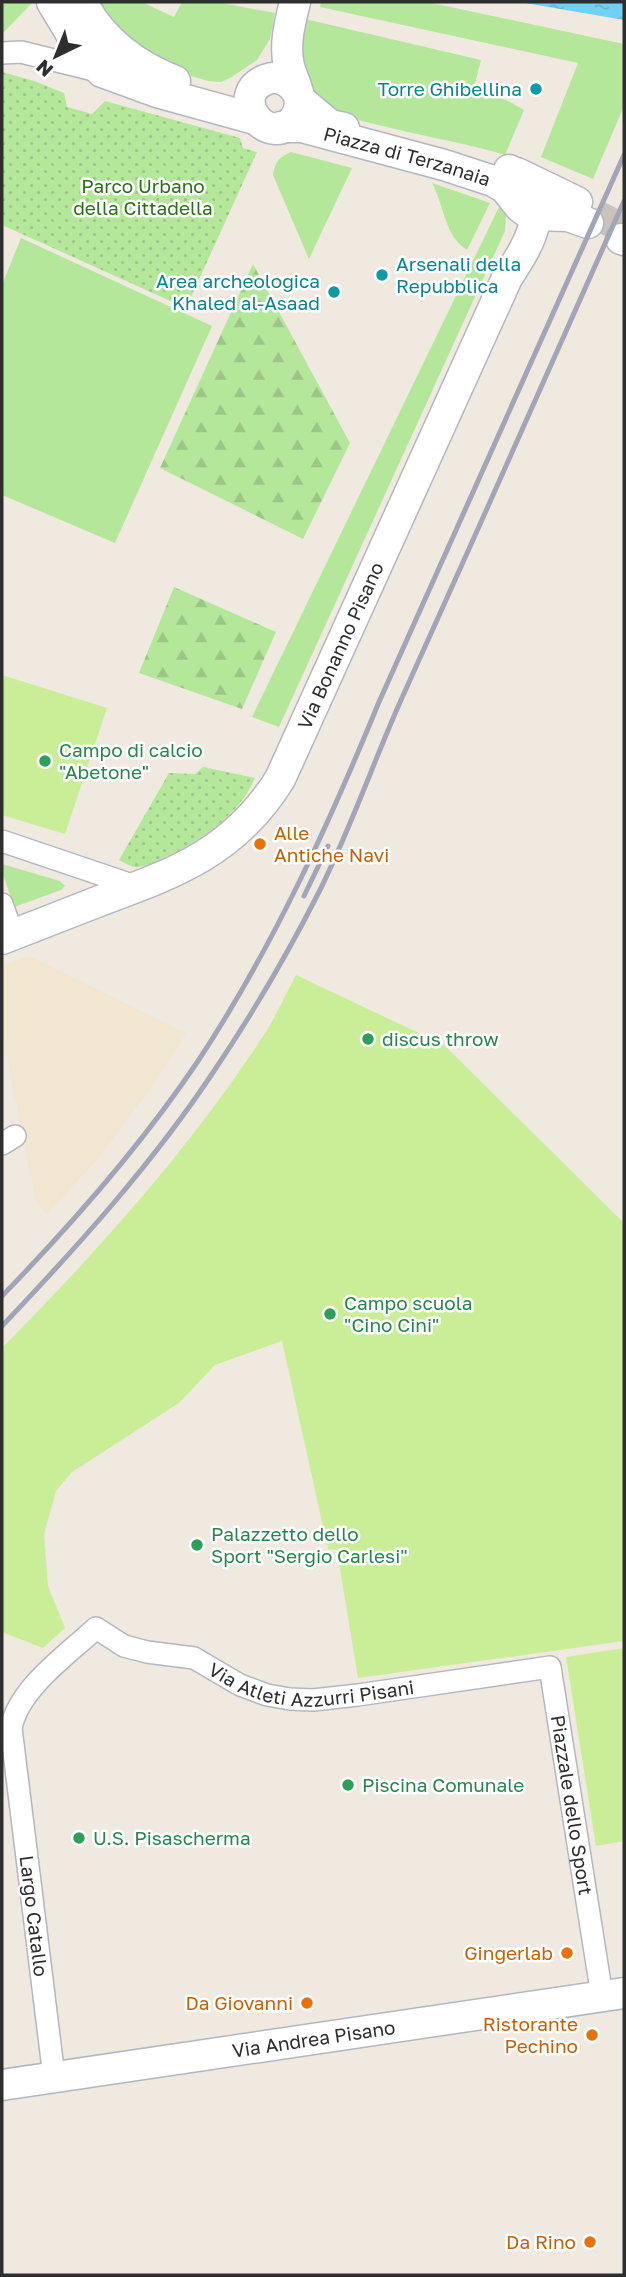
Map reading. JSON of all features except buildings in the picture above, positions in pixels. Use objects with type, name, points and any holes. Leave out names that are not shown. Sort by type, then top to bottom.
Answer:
[{"type":"main road","points":[[52,2],[79,47],[102,72]]},
{"type":"main road","points":[[82,2],[106,37],[125,54],[155,72],[207,92],[228,96],[268,79],[277,78],[290,83],[298,96]]},
{"type":"main road","points":[[257,85],[251,94],[250,102],[268,123],[295,118],[298,96],[288,53],[295,2]]},
{"type":"main road","name":"Piazza di Terzanaia","points":[[102,72],[157,92],[268,123],[302,128],[444,165],[493,181],[512,194],[533,201]]},
{"type":"main road","name":"Piazza di Terzanaia","points":[[298,96],[330,125],[477,158],[509,170],[533,201]]},
{"type":"main road","points":[[533,201],[584,211]]},
{"type":"main road","name":"Via Bonanno Pisano","points":[[7,937],[172,873],[216,848],[261,807],[280,779],[507,278],[520,223],[533,201]]},
{"type":"main road","name":"Via Andrea Pisano","points":[[2,2085],[613,1995]]},
{"type":"street","points":[[2,53],[21,52],[102,72]]},
{"type":"street","points":[[2,841],[138,887]]},
{"type":"street","points":[[2,904],[7,937]]},
{"type":"street","name":"Via Atleti Azzurri Pisani","points":[[8,1755],[13,1716],[23,1698],[96,1629],[124,1646],[147,1653],[194,1658],[240,1685],[267,1695],[290,1699],[313,1700],[358,1695],[497,1674]]},
{"type":"street","name":"Piazzale dello Sport","points":[[497,1674],[550,1667],[613,1995]]},
{"type":"street","name":"Largo Catallo","points":[[8,1755],[54,2077]]},
{"type":"shaded area","points":[[29,956],[186,1033],[152,1086],[100,1156],[47,1214],[36,1202],[2,1031],[2,966]]},
{"type":"green space","points":[[2,2],[33,2],[2,34]]},
{"type":"green space","points":[[92,2],[142,2],[174,17],[182,2],[217,2],[275,13],[270,39],[257,60],[221,82],[177,72],[123,40]]},
{"type":"green space","points":[[321,2],[427,2],[624,44],[624,106],[593,179],[541,157],[578,63],[320,7]]},
{"type":"green space","points":[[305,19],[481,60],[473,91],[506,100],[524,110],[505,155],[359,120],[326,105],[309,84],[305,72],[301,46]]},
{"type":"green space","name":"Parco Urbano della Cittadella","points":[[2,72],[64,93],[67,107],[92,114],[105,101],[240,138],[243,148],[257,152],[186,308],[2,225]]},
{"type":"green space","points":[[291,152],[352,168],[309,259],[273,175],[278,160]]},
{"type":"green space","points":[[432,183],[490,203],[467,250],[449,229]]},
{"type":"green space","points":[[499,207],[506,215],[505,231],[279,727],[252,717]]},
{"type":"green space","points":[[21,238],[212,326],[115,543],[2,495],[2,285]]},
{"type":"green space","points":[[253,264],[350,443],[303,539],[160,468]]},
{"type":"green space","points":[[174,587],[276,632],[242,709],[139,673]]},
{"type":"green space","name":"Campo di calcio \"Abetone\"","points":[[2,675],[107,708],[65,834],[2,815]]},
{"type":"green space","points":[[203,767],[255,778],[248,792],[228,816],[189,845],[144,866],[134,867],[119,860],[169,773],[195,774]]},
{"type":"green space","points":[[2,864],[60,881],[65,886],[61,890],[14,907]]},
{"type":"green space","name":"Campo scuola \"Cino Cini\"","points":[[296,975],[444,1045],[624,1223],[624,1641],[358,1678],[337,1550],[328,1549],[282,1341],[215,1365],[179,1403],[72,1472],[56,1491],[44,1534],[48,1586],[65,1628],[43,1648],[2,1632],[2,1348],[105,1239],[202,1123],[260,1041]]},
{"type":"green space","points":[[624,1648],[624,1841],[596,1846],[566,1657]]},
{"type":"water","points":[[520,2],[624,2],[624,20],[531,4]]},
{"type":"tunnel","points":[[595,214],[624,229]]},
{"type":"railway","points":[[2,1296],[80,1212],[176,1093],[225,1019],[274,931],[340,795],[624,155]]},
{"type":"railway","points":[[2,1326],[59,1265],[166,1138],[228,1050],[295,937],[341,845],[401,700],[624,201]]},
{"type":"railway","points":[[304,896],[328,846]]},
{"type":"place","name":"Torre Ghibellina","points":[[536,89]]},
{"type":"place","name":"Arsenali della Repubblica","points":[[382,275]]},
{"type":"place","name":"Area archeologica Khaled al-Asaad","points":[[334,292]]},
{"type":"place","name":"Campo di calcio \"Abetone\"","points":[[45,761]]},
{"type":"place","name":"Alle Antiche Navi","points":[[260,844]]},
{"type":"place","name":"discus throw","points":[[368,1039]]},
{"type":"place","name":"Campo scuola \"Cino Cini\"","points":[[330,1314]]},
{"type":"place","name":"Palazzetto dello Sport \"Sergio Carlesi\"","points":[[197,1545]]},
{"type":"place","name":"Piscina Comunale","points":[[348,1785]]},
{"type":"place","name":"U.S. Pisascherma","points":[[79,1838]]},
{"type":"place","name":"Gingerlab","points":[[567,1953]]},
{"type":"place","name":"Da Giovanni","points":[[307,2003]]},
{"type":"place","name":"Ristorante Pechino","points":[[592,2035]]},
{"type":"place","name":"Da Rino","points":[[590,2242]]}]
